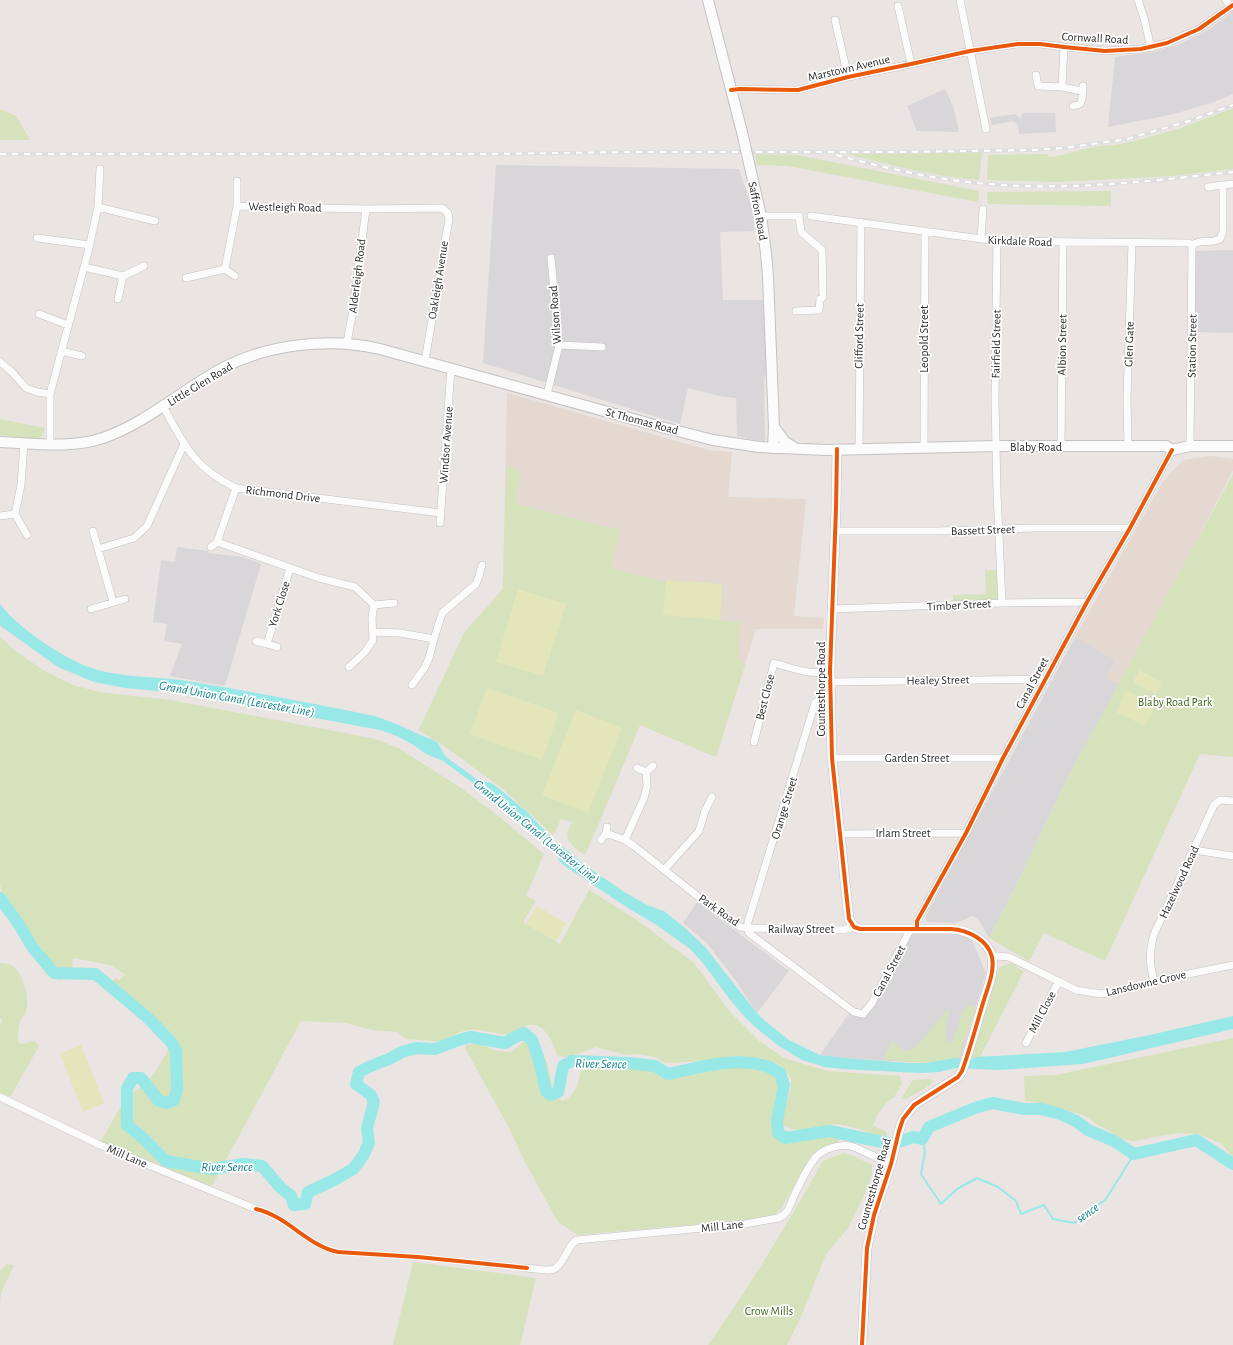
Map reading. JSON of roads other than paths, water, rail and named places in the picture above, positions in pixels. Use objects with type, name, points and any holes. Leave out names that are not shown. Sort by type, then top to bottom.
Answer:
[{"type":"main road","name":"Saffron Road","points":[[708,0],[742,132],[761,216],[768,277],[774,427],[773,448]]},
{"type":"main road","name":"Little Glen Road","points":[[0,442],[50,444],[77,443],[103,438],[163,406],[221,369],[251,357],[298,345],[347,343],[380,349],[451,368]]},
{"type":"main road","name":"St Thomas Road","points":[[451,368],[713,440],[759,447],[836,449]]},
{"type":"main road","points":[[774,427],[785,442],[796,449]]},
{"type":"main road","name":"Blaby Road","points":[[836,449],[996,446],[1166,446],[1172,450],[1190,446],[1233,446]]},
{"type":"street","points":[[960,0],[986,129]]},
{"type":"street","points":[[1138,0],[1151,48]]},
{"type":"street","points":[[1226,0],[1232,6]]},
{"type":"street","points":[[898,6],[910,64]]},
{"type":"street","name":"Cornwall Road","points":[[970,51],[1028,43],[1115,51],[1151,48],[1167,43],[1199,29],[1232,6]]},
{"type":"street","points":[[835,20],[848,77]]},
{"type":"street","points":[[1062,87],[1064,47]]},
{"type":"street","name":"Marstown Avenue","points":[[731,90],[798,90],[848,77],[970,51]]},
{"type":"street","points":[[1036,76],[1038,86],[1083,88],[1080,104],[1074,106]]},
{"type":"street","points":[[50,444],[50,394],[90,245],[98,207],[100,169]]},
{"type":"street","points":[[236,181],[237,206]]},
{"type":"street","points":[[1208,187],[1233,184]]},
{"type":"street","name":"Kirkdale Road","points":[[811,216],[981,240],[1189,243],[1192,245],[1197,242],[1220,240],[1223,231],[1223,185]]},
{"type":"street","name":"Westleigh Road","points":[[224,269],[237,206],[366,209],[436,207]]},
{"type":"street","points":[[98,207],[155,221]]},
{"type":"street","name":"Oakleigh Avenue","points":[[425,361],[448,219],[446,211],[442,208],[436,207]]},
{"type":"street","name":"Alderleigh Road","points":[[347,343],[353,310],[366,209]]},
{"type":"street","points":[[981,240],[983,209]]},
{"type":"street","points":[[761,216],[799,216],[801,232],[822,250],[823,297],[820,299],[819,310],[796,311]]},
{"type":"street","name":"Clifford Street","points":[[859,449],[861,222]]},
{"type":"street","name":"Leopold Street","points":[[924,447],[925,231]]},
{"type":"street","points":[[37,238],[90,245]]},
{"type":"street","name":"Fairfield Street","points":[[997,241],[995,400],[1002,602]]},
{"type":"street","name":"Albion Street","points":[[1061,447],[1063,242]]},
{"type":"street","name":"Glen Gate","points":[[1128,446],[1127,399],[1132,243]]},
{"type":"street","name":"Station Street","points":[[1190,446],[1192,245]]},
{"type":"street","name":"Wilson Road","points":[[547,395],[559,345],[550,258]]},
{"type":"street","points":[[84,267],[123,276],[144,266]]},
{"type":"street","points":[[186,278],[224,269],[235,276]]},
{"type":"street","points":[[118,299],[123,276]]},
{"type":"street","points":[[39,314],[68,325]]},
{"type":"street","points":[[559,345],[602,347]]},
{"type":"street","points":[[61,351],[82,356]]},
{"type":"street","points":[[0,362],[12,372],[26,388],[37,392],[50,394]]},
{"type":"street","name":"Windsor Avenue","points":[[440,522],[451,368]]},
{"type":"street","name":"Richmond Drive","points":[[163,406],[184,444],[195,460],[218,479],[236,488],[441,513]]},
{"type":"street","points":[[24,443],[21,485],[15,514],[27,535]]},
{"type":"street","points":[[98,549],[134,538],[147,526],[184,444]]},
{"type":"street","name":"Countesthorpe Road","points":[[836,449],[835,532],[830,671],[832,758],[849,919],[854,927]]},
{"type":"street","name":"Canal Street","points":[[866,1011],[914,929],[966,833],[1003,758],[1087,602],[1130,528],[1172,450]]},
{"type":"street","points":[[211,548],[217,542],[236,488]]},
{"type":"street","points":[[0,516],[15,514]]},
{"type":"street","name":"Bassett Street","points":[[835,532],[999,530],[1036,528],[1130,528]]},
{"type":"street","points":[[93,531],[113,602]]},
{"type":"street","name":"York Close","points":[[217,542],[290,568],[267,644]]},
{"type":"street","points":[[412,685],[425,667],[429,658],[442,613],[476,584],[482,565]]},
{"type":"street","points":[[290,568],[319,578],[355,587],[374,604],[394,603]]},
{"type":"street","points":[[91,609],[124,599]]},
{"type":"street","name":"Timber Street","points":[[832,609],[1002,602],[1087,602]]},
{"type":"street","points":[[349,667],[370,646],[373,640],[372,618],[374,604]]},
{"type":"street","points":[[373,632],[406,634],[434,639]]},
{"type":"street","points":[[256,641],[277,648]]},
{"type":"street","name":"Best Close","points":[[754,742],[774,663],[817,673],[830,671]]},
{"type":"street","name":"Healey Street","points":[[830,682],[1046,679]]},
{"type":"street","name":"Orange Street","points":[[748,928],[748,922],[815,703],[821,699],[830,698]]},
{"type":"street","name":"Garden Street","points":[[832,758],[1003,758]]},
{"type":"street","points":[[646,772],[654,766]]},
{"type":"street","points":[[638,768],[646,772]]},
{"type":"street","points":[[625,840],[644,798],[647,786],[646,772]]},
{"type":"street","points":[[664,870],[699,831],[705,811],[712,797]]},
{"type":"street","name":"Hazelwood Road","points":[[1154,981],[1150,964],[1150,949],[1154,934],[1214,806],[1220,800],[1233,801]]},
{"type":"street","name":"Park Road","points":[[601,840],[607,830],[625,840],[710,906],[740,927],[748,928],[749,934],[854,1012],[863,1014],[866,1011]]},
{"type":"street","name":"Irlam Street","points":[[840,834],[966,833]]},
{"type":"street","points":[[1194,850],[1233,856]]},
{"type":"street","points":[[854,927],[860,929],[956,929],[968,932],[975,936],[987,947],[992,957]]},
{"type":"street","name":"Railway Street","points":[[748,928],[842,930],[854,927]]},
{"type":"street","name":"Lansdowne Grove","points":[[992,957],[1003,956],[1014,959],[1076,990],[1101,994],[1121,991],[1154,981],[1233,965]]},
{"type":"street","name":"Countesthorpe Road","points":[[862,1345],[867,1248],[874,1215],[891,1164],[903,1119],[914,1105],[958,1077],[962,1071],[989,982],[992,969],[992,957]]},
{"type":"street","name":"Mill Close","points":[[1026,1043],[1059,981]]},
{"type":"street","name":"Mill Lane","points":[[0,1096],[100,1145],[256,1209]]},
{"type":"street","name":"Mill Lane","points":[[527,1268],[556,1269],[562,1262],[573,1242],[577,1240],[745,1224],[778,1218],[784,1215],[788,1210],[810,1166],[817,1156],[840,1145],[847,1144],[854,1146],[891,1164]]},
{"type":"water","name":"Grand Union Canal (Leicester Line)","points":[[0,604],[7,613],[39,640],[75,661],[97,670],[123,675],[175,679],[375,716],[432,739],[437,742],[446,757],[478,780],[492,783],[527,812],[551,837],[557,846],[563,847],[586,866],[626,893],[647,905],[664,911],[685,928],[705,947],[765,1021],[789,1040],[820,1055],[909,1063],[925,1063],[955,1058],[971,1060],[976,1057],[1065,1052],[1233,1016],[1233,1029],[1083,1064],[999,1070],[955,1068],[940,1072],[919,1073],[825,1067],[802,1060],[779,1046],[755,1027],[743,1015],[703,963],[689,948],[655,924],[631,910],[565,866],[559,861],[556,851],[478,790],[473,783],[443,761],[426,754],[397,736],[380,730],[181,693],[125,688],[94,682],[58,667],[2,627],[0,625]]},
{"type":"waterway","name":"River Sence","points":[[0,898],[18,923],[33,948],[54,973],[95,974],[148,1018],[171,1042],[176,1050],[177,1090],[174,1100],[167,1103],[159,1101],[141,1078],[133,1078],[127,1088],[127,1125],[143,1138],[166,1161],[212,1169],[244,1164],[262,1166],[280,1187],[291,1196],[294,1205],[305,1204],[308,1192],[353,1169],[363,1156],[369,1143],[367,1128],[374,1102],[371,1095],[356,1084],[359,1072],[402,1052],[416,1048],[435,1049],[470,1037],[505,1043],[524,1033],[532,1040],[538,1057],[546,1091],[551,1095],[558,1092],[564,1065],[572,1061],[628,1063],[655,1066],[668,1074],[717,1064],[742,1062],[754,1063],[768,1067],[780,1073],[784,1085],[777,1121],[778,1133],[785,1138],[829,1131],[892,1144],[914,1137],[922,1139],[929,1127],[975,1108],[992,1103],[1024,1109],[1041,1109],[1060,1114],[1076,1121],[1088,1130],[1114,1141],[1134,1154],[1196,1140],[1233,1164]]},
{"type":"waterway","name":"sence","points":[[922,1139],[925,1151],[921,1174],[941,1204],[957,1189],[977,1178],[998,1187],[1016,1201],[1021,1214],[1044,1205],[1053,1219],[1074,1223],[1106,1199],[1134,1154]]},
{"type":"railway","points":[[0,154],[484,154],[1034,150],[1064,148],[1127,139],[1189,121],[1233,105]]},
{"type":"railway","points":[[836,155],[892,169],[949,180],[1019,186],[1080,186],[1172,179],[1233,172]]},
{"type":"park label","name":"Blaby Road Park","points":[[1175,702]]},
{"type":"park label","name":"Crow Mills","points":[[769,1311]]}]
